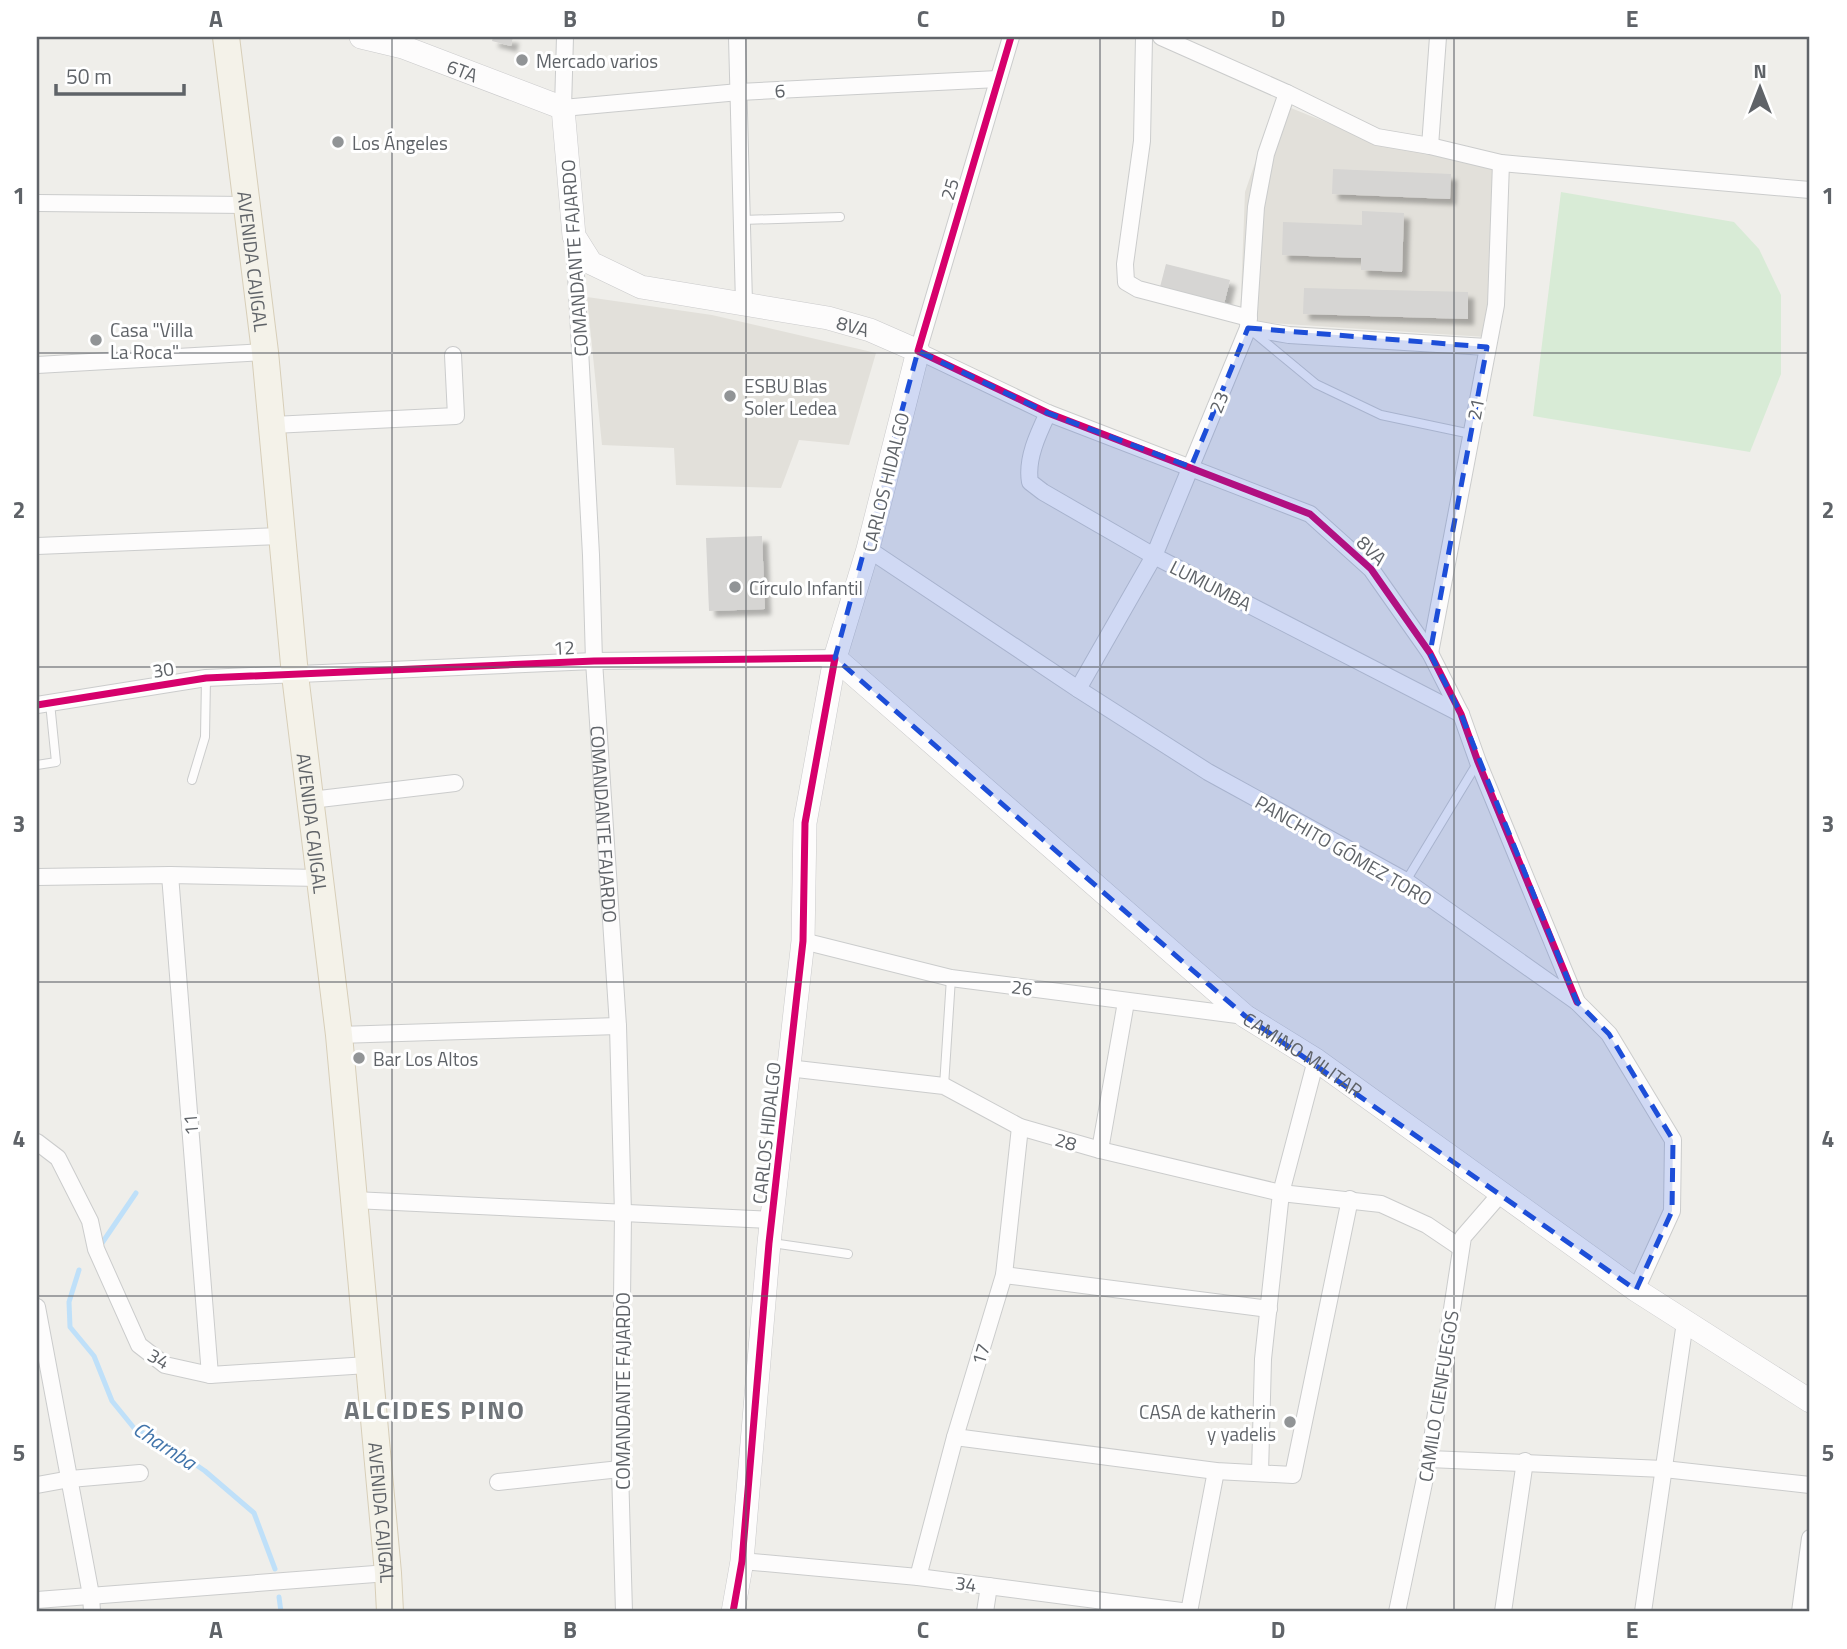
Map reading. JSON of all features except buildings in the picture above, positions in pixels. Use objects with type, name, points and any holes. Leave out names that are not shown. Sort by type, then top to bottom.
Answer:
[{"type":"main road","name":"AVENIDA CAJIGAL","points":[[226,37],[265,352],[295,675],[339,1035],[390,1612]]},
{"type":"main road","name":"6TA","points":[[361,37],[403,47],[563,108]]},
{"type":"main road","name":"COMANDANTE FAJARDO","points":[[563,108],[574,236]]},
{"type":"main road","name":"8VA","points":[[574,236],[591,263],[641,287],[828,318],[870,330],[918,351]]},
{"type":"main road","name":"CARLOS HIDALGO","points":[[733,1612],[742,1561],[771,1231],[803,941],[805,823],[835,658],[869,549],[918,351]]},
{"type":"main road","name":"CAMINO MILITAR","points":[[835,658],[1245,1016],[1316,1060],[1636,1290],[1810,1401]]},
{"type":"street","name":"COMANDANTE FAJARDO","points":[[563,108],[565,37]]},
{"type":"street","points":[[737,37],[744,303]]},
{"type":"street","name":"25","points":[[918,351],[1011,37]]},
{"type":"street","points":[[1144,37],[1142,141],[1125,264],[1126,282],[1138,289],[1289,335],[1487,347]]},
{"type":"street","points":[[1161,37],[1287,93],[1377,137],[1501,163],[1810,190]]},
{"type":"street","points":[[1430,146],[1438,37]]},
{"type":"street","name":"6","points":[[563,108],[739,92],[998,79]]},
{"type":"street","name":"23","points":[[1078,690],[1154,556],[1248,323],[1255,207],[1266,154],[1287,93]]},
{"type":"street","name":"21","points":[[1430,653],[1496,305],[1501,163]]},
{"type":"street","points":[[37,203],[247,205]]},
{"type":"street","name":"COMANDANTE FAJARDO","points":[[574,236],[594,661],[618,1026],[623,1214],[620,1469],[624,1612]]},
{"type":"street","name":"8VA","points":[[918,351],[1048,413],[1310,514],[1371,569],[1430,653],[1461,714],[1478,762],[1577,1002]]},
{"type":"street","points":[[37,365],[265,352]]},
{"type":"street","points":[[273,425],[456,416],[453,355]]},
{"type":"street","name":"LUMUMBA","points":[[1048,413],[1036,438],[1028,472],[1030,482],[1154,556],[1461,714]]},
{"type":"street","points":[[37,546],[281,536]]},
{"type":"street","name":"PANCHITO GÓMEZ TORO","points":[[869,549],[1078,690],[1208,772],[1406,881],[1577,1002],[1609,1034],[1673,1140],[1672,1211],[1636,1290]]},
{"type":"street","name":"12","points":[[295,675],[594,661],[835,658]]},
{"type":"street","name":"30","points":[[43,704],[206,678],[295,675]]},
{"type":"street","points":[[311,800],[455,783]]},
{"type":"street","points":[[37,877],[170,875],[320,878]]},
{"type":"street","name":"11","points":[[170,875],[210,1375]]},
{"type":"street","name":"26","points":[[803,941],[951,978],[1245,1016]]},
{"type":"street","points":[[1100,1150],[1126,1002]]},
{"type":"street","points":[[339,1035],[618,1026]]},
{"type":"street","points":[[1260,1473],[1263,1359],[1281,1193],[1316,1060]]},
{"type":"street","name":"28","points":[[788,1068],[944,1086],[1020,1128],[1100,1150],[1281,1193],[1381,1204],[1427,1224],[1461,1248]]},
{"type":"street","name":"17","points":[[918,1577],[1004,1275],[1020,1128]]},
{"type":"street","name":"34","points":[[37,1142],[58,1158],[90,1221],[96,1249],[139,1345],[165,1365],[210,1375],[368,1365]]},
{"type":"street","name":"CAMILO CIENFUEGOS","points":[[1396,1612],[1429,1459],[1463,1237],[1502,1192]]},
{"type":"street","points":[[956,1437],[1216,1471],[1293,1475],[1350,1199]]},
{"type":"street","points":[[354,1200],[623,1214],[771,1231]]},
{"type":"street","points":[[1004,1275],[1269,1308]]},
{"type":"street","points":[[37,1307],[92,1612]]},
{"type":"street","points":[[1643,1612],[1685,1322]]},
{"type":"street","points":[[1429,1459],[1664,1469],[1810,1485]]},
{"type":"street","points":[[1503,1612],[1525,1461]]},
{"type":"street","points":[[498,1482],[620,1469]]},
{"type":"street","points":[[1189,1612],[1216,1471]]},
{"type":"street","points":[[37,1485],[70,1479],[140,1473]]},
{"type":"street","points":[[1800,1612],[1807,1585],[1810,1538]]},
{"type":"street","name":"34","points":[[742,1561],[918,1577],[1189,1612]]},
{"type":"street","points":[[37,1600],[388,1573]]},
{"type":"street","points":[[985,1612],[989,1586]]},
{"type":"lane","points":[[742,220],[840,217]]},
{"type":"lane","points":[[1248,323],[1316,384],[1381,415],[1471,434]]},
{"type":"lane","points":[[192,780],[205,737],[206,678]]},
{"type":"lane","name":"30","points":[[37,765],[55,762],[43,704]]},
{"type":"lane","points":[[1406,881],[1478,762]]},
{"type":"lane","points":[[944,1086],[951,978]]},
{"type":"lane","points":[[771,1231],[848,1254]]},
{"type":"highlighted area","points":[[1248,328],[1487,347],[1430,653],[1461,714],[1577,1002],[1609,1034],[1673,1140],[1672,1211],[1636,1290],[1245,1016],[835,658],[918,351],[1048,413],[1191,467]]},
{"type":"shaded area","points":[[1276,102],[1378,143],[1495,167],[1491,303],[1486,337],[1240,321],[1245,192]]},
{"type":"shaded area","name":"ESBU Blas Soler Ledea","points":[[587,297],[712,315],[876,353],[849,445],[799,440],[781,488],[676,485],[674,448],[602,445]]},
{"type":"green space","points":[[1561,192],[1734,222],[1759,249],[1781,295],[1781,374],[1750,452],[1533,416]]},
{"type":"waterway","name":"Charnba","points":[[100,1246],[136,1193]]},
{"type":"waterway","name":"Charnba","points":[[79,1270],[69,1302],[70,1327],[94,1356],[112,1401],[134,1428],[170,1447],[205,1471],[254,1513],[275,1569]]},
{"type":"waterway","name":"Charnba","points":[[279,1597],[281,1612]]},
{"type":"cycle path","points":[[1011,37],[918,351],[1048,413],[1310,514],[1371,569],[1430,653],[1461,714],[1478,762],[1577,1002]]},
{"type":"cycle path","points":[[37,705],[206,678],[594,661],[835,658],[805,823],[803,941],[769,1243],[742,1561],[733,1612]]},
{"type":"place","name":"Mercado varios","points":[[522,60]]},
{"type":"place","name":"Los Ángeles","points":[[338,142]]},
{"type":"place","name":"Casa \"Villa La Roca\"","points":[[96,340]]},
{"type":"place","name":"ESBU Blas Soler Ledea","points":[[730,396]]},
{"type":"place","name":"Círculo Infantil","points":[[735,587]]},
{"type":"place","name":"Bar Los Altos","points":[[359,1058]]},
{"type":"place","name":"CASA de katherin y yadelis","points":[[1290,1422]]},
{"type":"district","name":"ALCIDES PINO","points":[[435,1409]]}]
